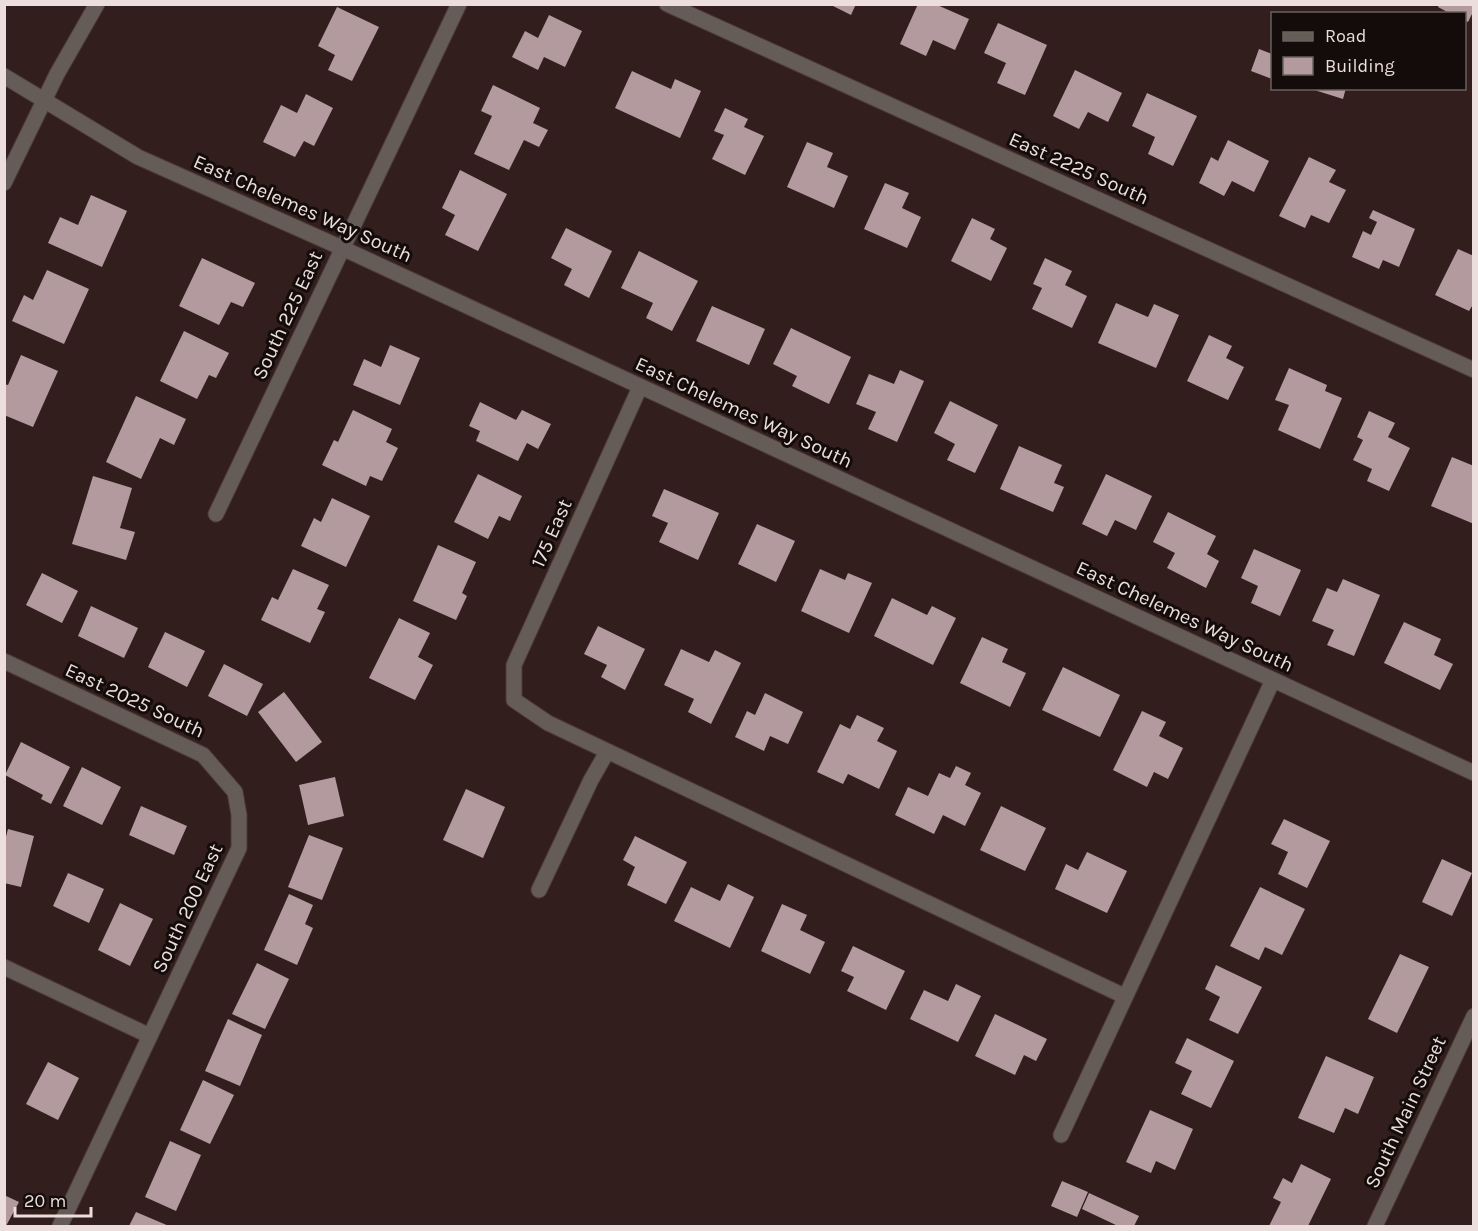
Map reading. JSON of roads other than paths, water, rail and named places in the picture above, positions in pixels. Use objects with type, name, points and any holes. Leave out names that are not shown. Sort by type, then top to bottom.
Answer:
[{"type":"street","points":[[4,183],[44,100],[97,4]]},
{"type":"street","name":"South 225 East","points":[[216,514],[459,4]]},
{"type":"street","name":"East 2225 South","points":[[667,4],[1473,370]]},
{"type":"street","name":"East Chelemes Way South","points":[[4,76],[138,157],[342,248],[1473,773]]},
{"type":"street","name":"175 East","points":[[607,752],[548,723],[514,700],[514,665],[640,387]]},
{"type":"street","name":"East 2025 South","points":[[4,661],[203,755],[235,792]]},
{"type":"street","points":[[1061,1135],[1273,680]]},
{"type":"street","points":[[540,890],[591,780],[607,752],[1124,996]]},
{"type":"street","name":"South 200 East","points":[[60,1227],[239,848],[239,815],[235,792]]},
{"type":"street","points":[[4,967],[150,1036]]},
{"type":"street","name":"South Main Street","points":[[1375,1227],[1473,1016]]}]
